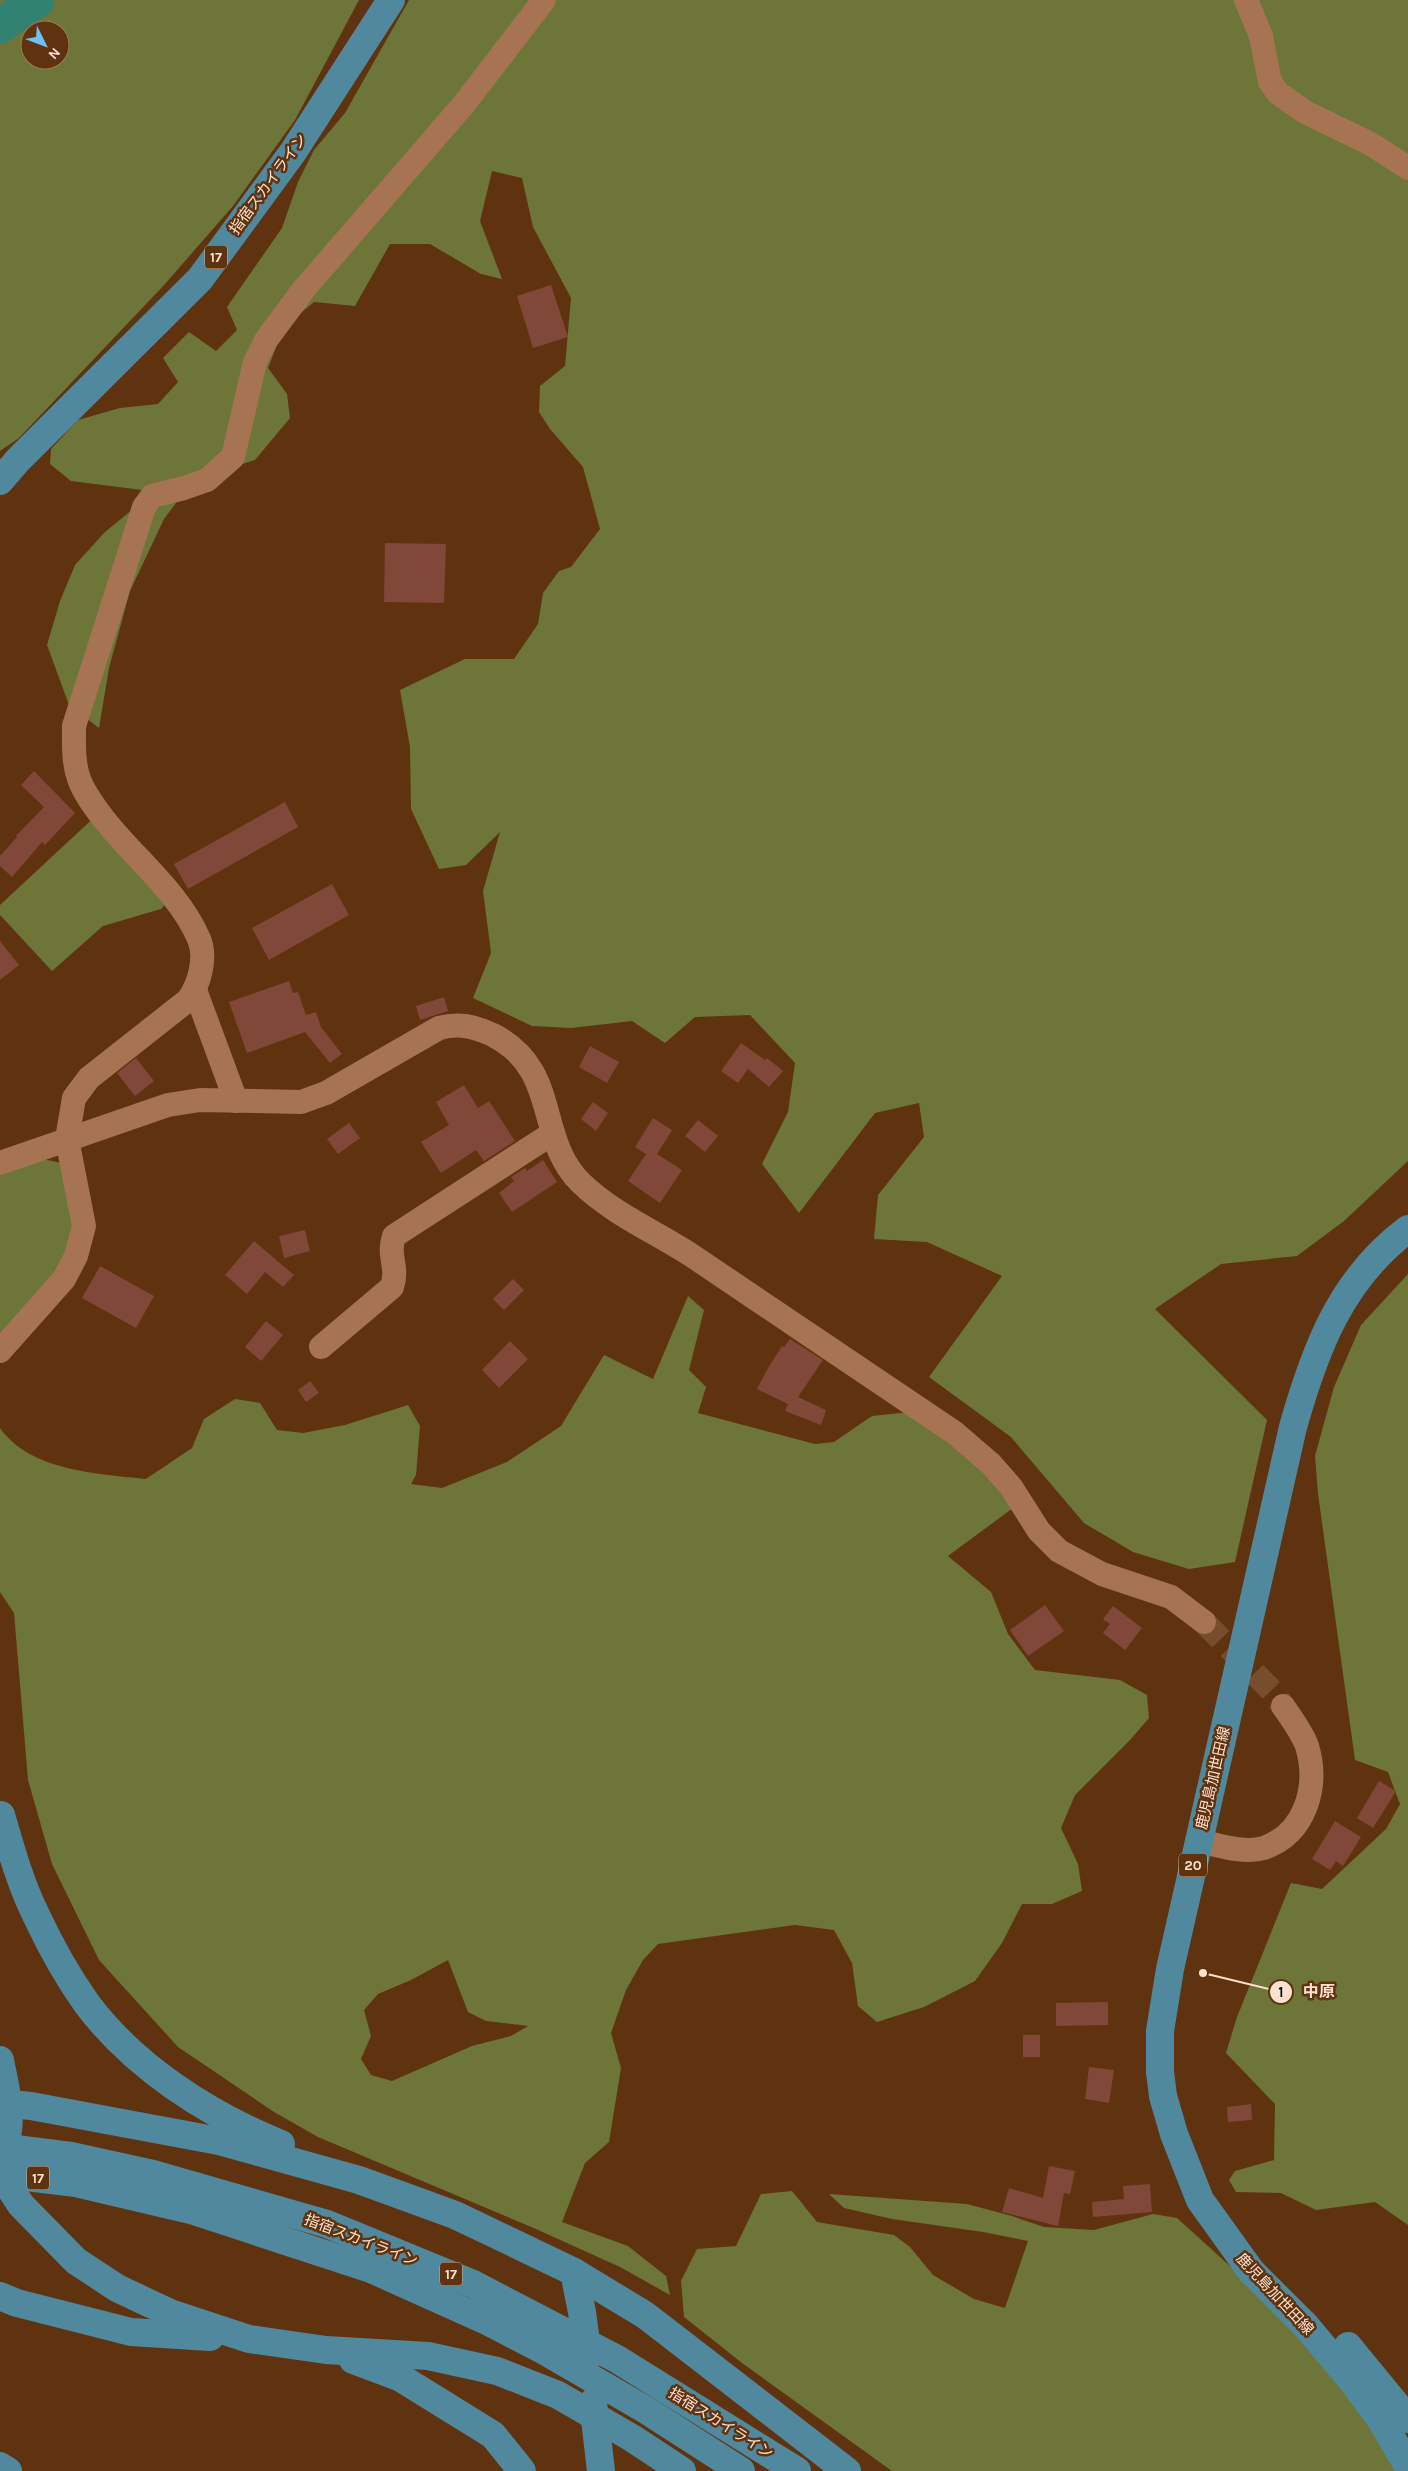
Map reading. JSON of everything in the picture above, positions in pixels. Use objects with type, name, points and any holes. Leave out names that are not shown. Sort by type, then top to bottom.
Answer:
[{"type":"main road","name":"指宿スカイライン","points":[[0,481],[18,460],[200,279],[293,152],[391,0]]},
{"type":"main road","name":"鹿児島加世田線","points":[[1408,1229],[1361,1274],[1336,1310],[1306,1381],[1291,1436],[1170,1969],[1160,2030],[1160,2072],[1163,2096],[1174,2134],[1200,2200],[1251,2271],[1306,2326],[1353,2382],[1381,2420],[1408,2466]]},
{"type":"main road","points":[[0,1816],[22,1882],[36,1915],[60,1962],[87,2004],[123,2043],[153,2070],[198,2101],[255,2134],[342,2169],[360,2180]]},
{"type":"main road","points":[[0,2060],[10,2113],[8,2134],[0,2159]]},
{"type":"main road","points":[[0,2103],[31,2106],[219,2141],[360,2180],[454,2215],[574,2272],[645,2315],[847,2471]]},
{"type":"main road","name":"指宿スカイライン","points":[[0,2147],[71,2156],[153,2174],[327,2224],[474,2284],[617,2359],[797,2471]]},
{"type":"main road","name":"指宿スカイライン","points":[[0,2173],[76,2183],[191,2210],[370,2269],[489,2322],[541,2349],[646,2410],[740,2471]]},
{"type":"main road","name":"指宿スカイライン","points":[[0,2173],[21,2205],[76,2261],[117,2288],[170,2313],[249,2339],[326,2350],[428,2356],[497,2371],[558,2395],[632,2438],[682,2471]]},
{"type":"main road","points":[[1251,2271],[1298,2297],[1347,2345],[1408,2419]]},
{"type":"main road","points":[[574,2272],[575,2306],[592,2468]]},
{"type":"main road","points":[[0,2296],[18,2303],[131,2332],[249,2339]]},
{"type":"main road","points":[[326,2350],[401,2378],[493,2435],[522,2471]]},
{"type":"main road","points":[[0,2466],[8,2471]]},
{"type":"street","points":[[0,1352],[64,1279],[76,1256],[84,1226],[67,1139],[74,1098],[89,1078],[188,1000],[195,990],[202,963],[200,941],[170,894],[115,833],[94,806],[79,780],[74,752],[74,726],[144,507],[152,496],[207,480],[233,457],[255,362],[266,340],[304,289],[464,104],[544,0]]},
{"type":"street","points":[[1246,0],[1260,36],[1270,82],[1278,93],[1305,112],[1371,144],[1408,168]]},
{"type":"street","points":[[195,990],[236,1101]]},
{"type":"street","points":[[0,1163],[168,1105],[200,1100],[301,1102],[326,1092],[439,1028],[456,1024],[480,1028],[502,1040],[520,1054],[532,1068],[553,1133],[575,1177],[598,1199],[678,1246],[955,1433],[991,1464],[1012,1487],[1039,1531],[1059,1551],[1102,1574],[1171,1597],[1204,1622]]},
{"type":"street","points":[[321,1347],[392,1287],[396,1275],[390,1249],[394,1236],[553,1133]]},
{"type":"street","points":[[1199,1842],[1236,1849],[1262,1848],[1284,1837],[1305,1810],[1312,1786],[1311,1765],[1306,1744],[1283,1706]]},
{"type":"green space","points":[[0,0],[359,0],[295,120],[233,206],[165,284],[19,438],[0,451]]},
{"type":"green space","points":[[409,0],[1408,0],[1408,1161],[1344,1221],[1297,1256],[1221,1264],[1155,1309],[1267,1420],[1235,1562],[1189,1569],[1133,1552],[1084,1523],[1011,1437],[929,1377],[1002,1276],[927,1242],[874,1239],[878,1195],[924,1137],[919,1103],[875,1113],[799,1213],[762,1164],[788,1112],[795,1063],[750,1015],[695,1017],[665,1043],[632,1021],[571,1028],[532,1026],[473,998],[491,953],[483,891],[500,832],[466,865],[439,869],[411,809],[410,747],[400,690],[465,659],[514,659],[538,624],[543,593],[559,571],[571,567],[600,529],[583,467],[550,429],[539,412],[540,386],[565,366],[571,298],[533,227],[522,178],[492,171],[480,221],[502,279],[481,274],[430,244],[390,244],[355,306],[314,302],[284,327],[268,368],[287,394],[290,418],[255,460],[194,479],[164,519],[130,591],[109,668],[99,728],[69,705],[47,645],[60,601],[75,565],[105,532],[138,505],[142,490],[71,481],[50,464],[51,449],[78,420],[120,408],[158,404],[178,382],[163,358],[189,332],[216,351],[237,330],[227,307],[282,228],[298,182],[314,150],[345,113]]},
{"type":"green space","points":[[100,812],[172,897],[161,909],[103,926],[52,971],[0,915],[0,905]]},
{"type":"green space","points":[[43,1159],[61,1163],[80,1230],[59,1274],[0,1337],[0,1173]]},
{"type":"green space","points":[[1408,1274],[1408,2225],[1375,2202],[1316,2210],[1281,2193],[1236,2192],[1229,2180],[1235,2171],[1274,2160],[1275,2104],[1226,2053],[1237,2017],[1291,1883],[1322,1889],[1386,1829],[1400,1804],[1388,1772],[1355,1760],[1318,1494],[1315,1456],[1334,1387],[1361,1325]]},
{"type":"green space","points":[[688,1296],[704,1310],[689,1370],[706,1387],[698,1413],[815,1444],[834,1442],[872,1416],[910,1412],[974,1461],[1013,1508],[948,1556],[991,1592],[1008,1634],[1035,1670],[1120,1680],[1147,1695],[1149,1718],[1131,1739],[1075,1795],[1061,1828],[1078,1864],[1082,1891],[1052,1904],[1022,1904],[1002,1943],[975,1981],[924,2007],[877,2022],[858,2006],[852,1963],[834,1930],[795,1925],[658,1944],[643,1960],[626,1990],[611,2033],[621,2068],[609,2142],[585,2163],[562,2222],[628,2246],[666,2276],[670,2295],[620,2267],[536,2229],[318,2137],[274,2112],[178,2047],[99,1960],[52,1864],[28,1780],[14,1613],[0,1592],[0,1428],[13,1442],[47,1462],[87,1472],[146,1479],[192,1448],[204,1419],[235,1399],[260,1403],[277,1430],[303,1433],[345,1425],[408,1405],[420,1426],[416,1475],[411,1484],[442,1488],[507,1462],[561,1426],[604,1355],[653,1379]],"holes":[[[448,1960],[468,2012],[486,2021],[528,2026],[511,2036],[472,2046],[392,2081],[371,2075],[361,2059],[371,2036],[364,2010],[378,1994],[411,1980]]]},
{"type":"green space","points":[[792,2191],[817,2222],[894,2235],[910,2247],[933,2275],[974,2299],[1005,2308],[1028,2241],[983,2232],[892,2219],[844,2208],[829,2194],[967,2204],[1044,2227],[1094,2230],[1153,2214],[1177,2218],[1242,2277],[1324,2363],[1378,2425],[1399,2471],[892,2471],[742,2363],[684,2317],[681,2281],[697,2249],[736,2246],[761,2194]]},
{"type":"building","points":[[551,285],[568,337],[533,348],[517,296]]},
{"type":"building","points":[[385,543],[446,544],[444,603],[384,602]]},
{"type":"building","points":[[34,771],[75,813],[45,845],[42,842],[12,877],[0,866],[0,856],[44,807],[21,785]]},
{"type":"building","points":[[285,802],[298,827],[188,889],[174,864]]},
{"type":"building","points":[[332,884],[349,915],[269,960],[252,928]]},
{"type":"building","points":[[0,941],[19,965],[0,980]]},
{"type":"building","points":[[289,981],[293,993],[298,992],[306,1015],[316,1012],[321,1027],[342,1054],[330,1063],[305,1032],[247,1053],[229,1002]]},
{"type":"building","points":[[444,997],[448,1011],[420,1020],[416,1006]]},
{"type":"building","points":[[741,1043],[765,1060],[767,1058],[783,1071],[769,1087],[748,1069],[738,1083],[721,1071]]},
{"type":"building","points":[[590,1046],[619,1062],[607,1083],[579,1067]]},
{"type":"building","points":[[136,1058],[154,1081],[135,1096],[117,1073]]},
{"type":"building","points":[[464,1085],[478,1108],[489,1101],[515,1141],[484,1161],[476,1150],[441,1173],[421,1142],[449,1125],[436,1102]]},
{"type":"building","points":[[593,1102],[608,1113],[596,1131],[581,1119]]},
{"type":"building","points":[[653,1118],[672,1130],[657,1154],[682,1170],[660,1203],[628,1181],[646,1154],[635,1147]]},
{"type":"building","points":[[698,1120],[718,1136],[705,1152],[685,1136]]},
{"type":"building","points":[[349,1123],[360,1138],[338,1154],[327,1139]]},
{"type":"building","points":[[543,1160],[557,1182],[512,1212],[499,1193],[514,1181],[511,1177],[525,1168],[527,1171]]},
{"type":"building","points":[[305,1230],[310,1251],[284,1258],[279,1236]]},
{"type":"building","points":[[254,1241],[294,1275],[283,1287],[265,1272],[247,1294],[225,1275]]},
{"type":"building","points":[[100,1266],[154,1296],[136,1328],[82,1298]]},
{"type":"building","points":[[513,1279],[524,1290],[504,1310],[493,1299]]},
{"type":"building","points":[[266,1321],[283,1335],[261,1361],[245,1347]]},
{"type":"building","points":[[790,1339],[823,1360],[798,1397],[826,1410],[821,1425],[785,1411],[788,1404],[757,1389],[782,1346],[784,1347]]},
{"type":"building","points":[[510,1341],[528,1359],[499,1388],[482,1370]]},
{"type":"building","points":[[310,1381],[319,1393],[306,1402],[298,1390]]},
{"type":"building","points":[[1045,1605],[1064,1631],[1028,1656],[1010,1630]]},
{"type":"building","points":[[1113,1606],[1142,1628],[1125,1650],[1103,1633],[1110,1624],[1103,1619]]},
{"type":"building","points":[[1379,1781],[1396,1791],[1373,1828],[1357,1818]]},
{"type":"building","points":[[1335,1821],[1361,1837],[1343,1866],[1336,1861],[1330,1870],[1312,1859]]},
{"type":"building","points":[[1108,2002],[1108,2025],[1056,2026],[1056,2003]]},
{"type":"building","points":[[1023,2035],[1040,2035],[1040,2057],[1023,2057]]},
{"type":"building","points":[[1089,2067],[1114,2070],[1109,2103],[1085,2099]]},
{"type":"building","points":[[1251,2104],[1252,2120],[1228,2122],[1227,2107]]},
{"type":"building","points":[[1049,2166],[1075,2171],[1070,2194],[1064,2193],[1058,2226],[1002,2212],[1009,2188],[1043,2198]]},
{"type":"building","points":[[1150,2184],[1152,2212],[1093,2217],[1092,2202],[1124,2199],[1123,2186]]},
{"type":"waterway","points":[[0,26],[37,0]]},
{"type":"tunnel","points":[[1204,1622],[1272,1691],[1283,1706]]},
{"type":"place","name":"中原","points":[[1203,1973]]}]
